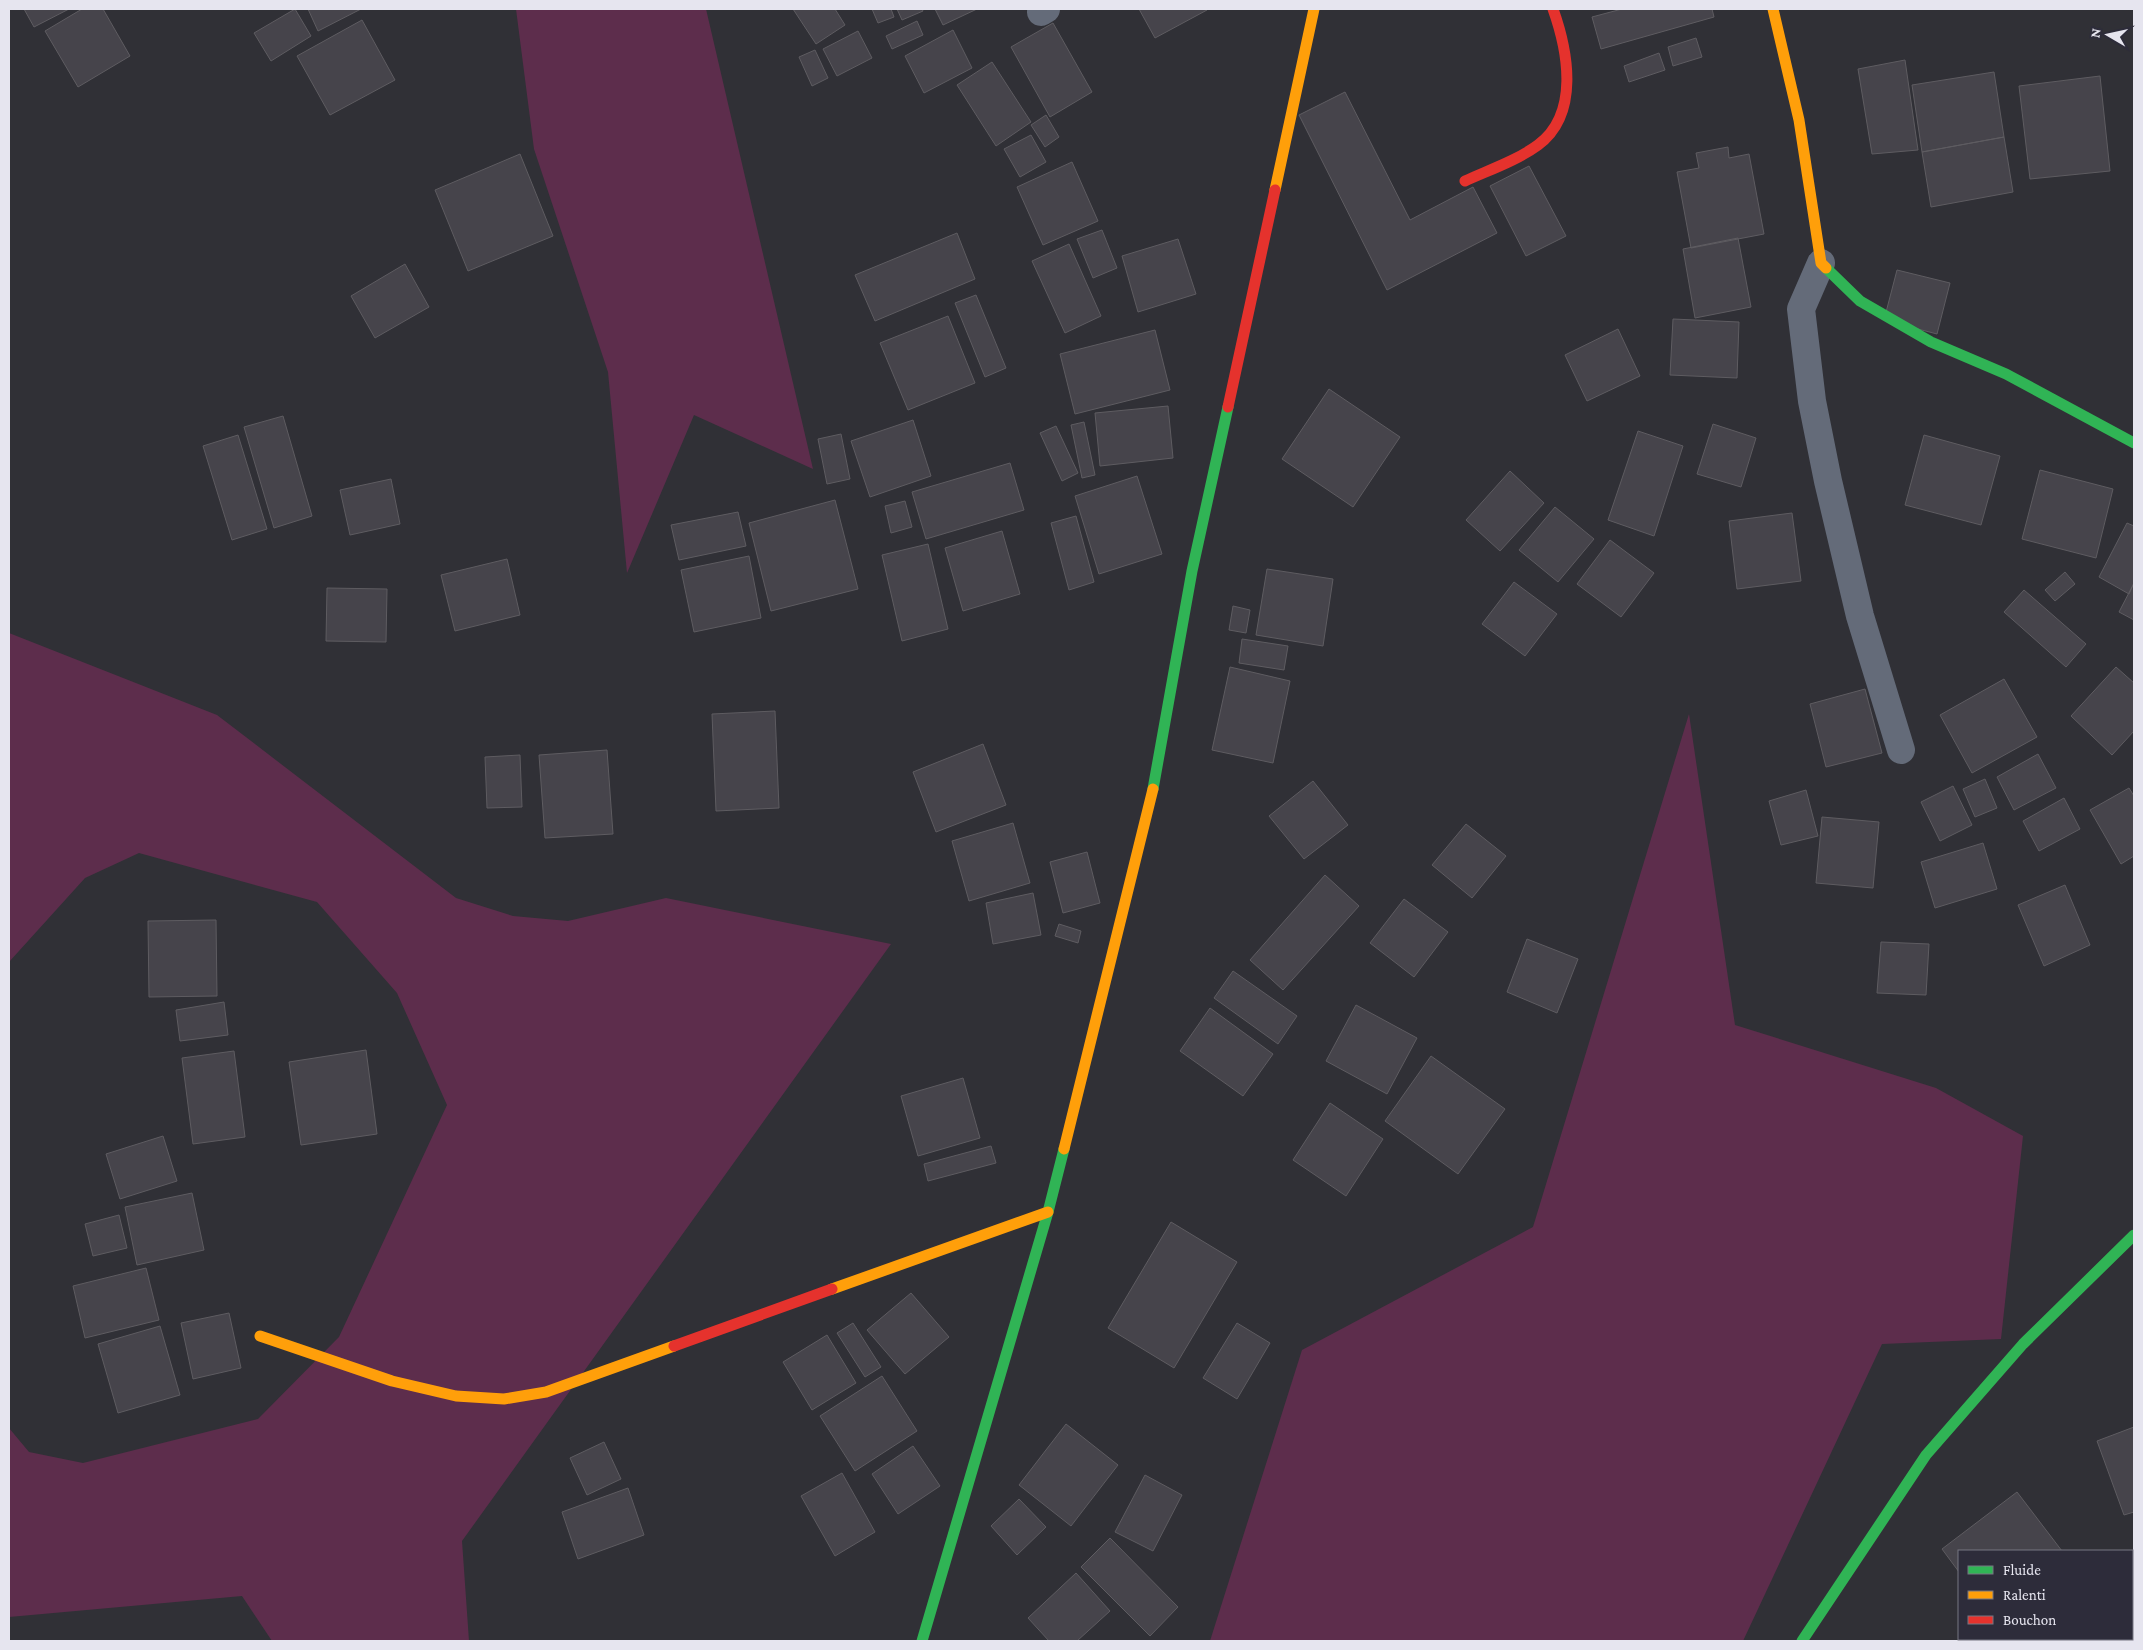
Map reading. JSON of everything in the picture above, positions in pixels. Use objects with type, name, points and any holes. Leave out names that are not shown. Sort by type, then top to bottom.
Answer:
[{"type":"street","points":[[922,1641],[1048,1212],[1150,808],[1192,571],[1314,9]]},
{"type":"street","points":[[1465,181],[1539,144],[1557,125],[1564,107],[1567,83],[1563,48],[1553,9]]},
{"type":"street","points":[[1774,9],[1799,120],[1821,263],[1801,309],[1812,401],[1828,481],[1860,616],[1901,750]]},
{"type":"street","points":[[1821,263],[1860,301],[1931,342],[2006,374],[2134,443]]},
{"type":"street","points":[[260,1336],[392,1381],[456,1396],[504,1399],[546,1392],[1048,1212]]},
{"type":"street","points":[[1802,1641],[1926,1455],[2023,1344],[2134,1235]]},
{"type":"shaded area","points":[[516,9],[706,9],[813,469],[694,415],[627,573],[608,372],[534,149]]},
{"type":"shaded area","points":[[9,633],[217,715],[456,898],[513,916],[568,921],[666,898],[891,944],[462,1541],[469,1641],[272,1641],[242,1596],[9,1617],[9,1428],[29,1452],[83,1463],[258,1419],[339,1337],[447,1105],[397,993],[317,902],[139,853],[85,878],[9,962]]},
{"type":"shaded area","points":[[1689,714],[1735,1025],[1936,1088],[2023,1136],[2001,1339],[1882,1344],[1743,1641],[1210,1641],[1302,1350],[1533,1227]]},
{"type":"building","points":[[24,9],[69,9],[34,27]]},
{"type":"building","points":[[82,9],[103,9],[130,56],[78,87],[45,31]]},
{"type":"building","points":[[295,9],[311,36],[271,61],[254,33]]},
{"type":"building","points":[[308,9],[361,9],[318,31]]},
{"type":"building","points":[[793,9],[835,9],[845,25],[816,44]]},
{"type":"building","points":[[872,9],[891,9],[894,17],[878,23]]},
{"type":"building","points":[[897,9],[922,9],[923,11],[902,20]]},
{"type":"building","points":[[935,9],[977,9],[943,25]]},
{"type":"building","points":[[1139,9],[1206,9],[1207,10],[1155,38]]},
{"type":"building","points":[[1622,9],[1712,9],[1714,17],[1601,49],[1592,17]]},
{"type":"building","points":[[362,20],[395,80],[330,115],[297,56]]},
{"type":"building","points":[[917,21],[923,35],[892,49],[886,36]]},
{"type":"building","points":[[1053,23],[1092,92],[1050,117],[1011,47]]},
{"type":"building","points":[[953,30],[972,68],[924,93],[905,56]]},
{"type":"building","points":[[858,31],[872,58],[837,76],[823,49]]},
{"type":"building","points":[[1696,38],[1702,57],[1673,66],[1668,47]]},
{"type":"building","points":[[815,50],[828,78],[812,86],[799,57]]},
{"type":"building","points":[[1659,53],[1665,70],[1629,82],[1624,66]]},
{"type":"building","points":[[1905,60],[1918,150],[1872,154],[1858,69]]},
{"type":"building","points":[[992,62],[1031,122],[996,146],[957,85]]},
{"type":"building","points":[[1994,72],[2004,137],[1922,152],[1912,85]]},
{"type":"building","points":[[2100,76],[2110,171],[2030,179],[2019,86]]},
{"type":"building","points":[[1345,92],[1410,220],[1473,187],[1497,233],[1387,290],[1299,115]]},
{"type":"building","points":[[1046,115],[1059,137],[1045,147],[1031,125]]},
{"type":"building","points":[[1031,135],[1046,162],[1020,177],[1004,149]]},
{"type":"building","points":[[2004,137],[2013,192],[1931,207],[1922,152]]},
{"type":"building","points":[[1728,147],[1729,158],[1749,154],[1764,234],[1691,248],[1677,172],[1699,168],[1696,153]]},
{"type":"building","points":[[520,154],[553,236],[468,271],[435,190]]},
{"type":"building","points":[[1072,162],[1098,221],[1043,245],[1017,187]]},
{"type":"building","points":[[1529,166],[1566,236],[1526,256],[1490,186]]},
{"type":"building","points":[[1102,230],[1117,268],[1093,278],[1077,239]]},
{"type":"building","points":[[957,233],[975,279],[875,321],[855,275]]},
{"type":"building","points":[[1738,238],[1751,307],[1695,318],[1683,249]]},
{"type":"building","points":[[1178,239],[1196,294],[1138,312],[1122,256]]},
{"type":"building","points":[[1069,244],[1101,316],[1065,333],[1032,261]]},
{"type":"building","points":[[405,264],[429,307],[375,338],[351,296]]},
{"type":"building","points":[[1897,270],[1950,283],[1937,334],[1884,320]]},
{"type":"building","points":[[976,295],[1006,368],[985,377],[955,303]]},
{"type":"building","points":[[948,316],[975,383],[908,410],[880,343]]},
{"type":"building","points":[[1673,319],[1739,322],[1737,378],[1670,375]]},
{"type":"building","points":[[1618,329],[1640,376],[1587,401],[1565,355]]},
{"type":"building","points":[[1155,330],[1170,390],[1075,414],[1060,354]]},
{"type":"building","points":[[1329,389],[1400,437],[1353,507],[1282,459]]},
{"type":"building","points":[[1168,406],[1173,458],[1100,466],[1095,413]]},
{"type":"building","points":[[283,416],[312,516],[274,528],[244,427]]},
{"type":"building","points":[[913,420],[931,476],[870,497],[851,441]]},
{"type":"building","points":[[1084,422],[1095,475],[1082,478],[1071,425]]},
{"type":"building","points":[[1713,424],[1756,438],[1741,487],[1697,474]]},
{"type":"building","points":[[1056,426],[1078,473],[1062,481],[1040,433]]},
{"type":"building","points":[[1638,431],[1683,446],[1654,536],[1608,520]]},
{"type":"building","points":[[841,434],[850,479],[827,484],[818,439]]},
{"type":"building","points":[[238,435],[267,529],[232,540],[203,446]]},
{"type":"building","points":[[1924,435],[2000,456],[1981,525],[1905,505]]},
{"type":"building","points":[[1010,463],[1024,510],[926,539],[912,492]]},
{"type":"building","points":[[2040,470],[2113,489],[2096,558],[2022,539]]},
{"type":"building","points":[[1510,471],[1544,503],[1500,551],[1466,520]]},
{"type":"building","points":[[1137,476],[1162,554],[1099,574],[1075,496]]},
{"type":"building","points":[[391,479],[400,524],[350,535],[340,490]]},
{"type":"building","points":[[835,500],[858,589],[771,611],[749,523]]},
{"type":"building","points":[[905,501],[912,527],[891,533],[885,506]]},
{"type":"building","points":[[1555,507],[1594,539],[1558,582],[1519,550]]},
{"type":"building","points":[[738,512],[746,546],[679,560],[671,525]]},
{"type":"building","points":[[1792,513],[1801,581],[1737,589],[1729,521]]},
{"type":"building","points":[[1076,516],[1094,582],[1069,590],[1051,523]]},
{"type":"building","points":[[2127,523],[2134,526],[2134,583],[2129,594],[2099,577]]},
{"type":"building","points":[[1002,531],[1020,594],[963,611],[945,548]]},
{"type":"building","points":[[1610,540],[1654,573],[1621,617],[1577,584]]},
{"type":"building","points":[[928,544],[948,629],[902,641],[882,555]]},
{"type":"building","points":[[749,556],[761,618],[694,632],[681,570]]},
{"type":"building","points":[[507,559],[520,615],[455,631],[441,575]]},
{"type":"building","points":[[1267,569],[1333,579],[1323,646],[1256,635]]},
{"type":"building","points":[[2065,572],[2075,584],[2055,601],[2045,590]]},
{"type":"building","points":[[1514,582],[1557,614],[1525,656],[1482,624]]},
{"type":"building","points":[[2134,583],[2134,620],[2119,612]]},
{"type":"building","points":[[327,588],[387,589],[386,642],[326,641]]},
{"type":"building","points":[[2024,590],[2086,644],[2066,667],[2004,612]]},
{"type":"building","points":[[1233,606],[1250,610],[1246,633],[1229,630]]},
{"type":"building","points":[[1242,639],[1288,646],[1284,670],[1239,663]]},
{"type":"building","points":[[1230,667],[1290,681],[1273,763],[1212,750]]},
{"type":"building","points":[[2116,667],[2134,683],[2134,731],[2112,755],[2071,716]]},
{"type":"building","points":[[2004,679],[2037,737],[1972,773],[1940,715]]},
{"type":"building","points":[[1865,689],[1882,753],[1826,767],[1810,704]]},
{"type":"building","points":[[775,711],[779,808],[716,811],[712,714]]},
{"type":"building","points":[[983,744],[1006,805],[936,832],[913,772]]},
{"type":"building","points":[[607,750],[613,834],[545,838],[539,755]]},
{"type":"building","points":[[2038,754],[2056,788],[2014,810],[1997,777]]},
{"type":"building","points":[[520,755],[522,807],[487,808],[485,757]]},
{"type":"building","points":[[1985,779],[1997,808],[1975,817],[1963,789]]},
{"type":"building","points":[[1313,781],[1348,825],[1304,859],[1269,816]]},
{"type":"building","points":[[1953,786],[1972,825],[1940,841],[1921,802]]},
{"type":"building","points":[[2129,788],[2134,796],[2134,856],[2121,864],[2090,810]]},
{"type":"building","points":[[1806,790],[1818,836],[1781,845],[1769,801]]},
{"type":"building","points":[[2064,798],[2080,829],[2039,851],[2023,821]]},
{"type":"building","points":[[1822,817],[1879,822],[1873,888],[1816,883]]},
{"type":"building","points":[[1013,823],[1030,883],[969,901],[952,841]]},
{"type":"building","points":[[1466,824],[1506,856],[1472,898],[1432,865]]},
{"type":"building","points":[[1983,843],[1997,889],[1935,908],[1921,862]]},
{"type":"building","points":[[1087,852],[1100,903],[1063,913],[1050,862]]},
{"type":"building","points":[[1325,875],[1359,906],[1283,990],[1250,960]]},
{"type":"building","points":[[2065,885],[2090,945],[2044,966],[2018,905]]},
{"type":"building","points":[[1033,893],[1041,935],[993,944],[986,903]]},
{"type":"building","points":[[1404,899],[1448,932],[1414,977],[1370,943]]},
{"type":"building","points":[[216,920],[217,996],[149,997],[148,921]]},
{"type":"building","points":[[1059,924],[1081,931],[1078,943],[1055,936]]},
{"type":"building","points":[[1527,939],[1578,959],[1557,1013],[1507,992]]},
{"type":"building","points":[[1881,942],[1929,944],[1926,995],[1877,993]]},
{"type":"building","points":[[1233,971],[1297,1016],[1278,1044],[1214,998]]},
{"type":"building","points":[[224,1002],[228,1035],[180,1041],[176,1010]]},
{"type":"building","points":[[1356,1005],[1417,1038],[1387,1094],[1326,1061]]},
{"type":"building","points":[[1210,1008],[1273,1054],[1243,1096],[1180,1051]]},
{"type":"building","points":[[366,1050],[377,1134],[301,1145],[289,1062]]},
{"type":"building","points":[[234,1051],[245,1137],[193,1144],[182,1058]]},
{"type":"building","points":[[1431,1056],[1505,1109],[1458,1174],[1385,1121]]},
{"type":"building","points":[[963,1078],[980,1138],[918,1156],[901,1096]]},
{"type":"building","points":[[1330,1103],[1383,1139],[1346,1196],[1293,1160]]},
{"type":"building","points":[[163,1136],[177,1181],[120,1199],[106,1154]]},
{"type":"building","points":[[991,1146],[996,1163],[928,1181],[924,1164]]},
{"type":"building","points":[[192,1193],[204,1250],[137,1265],[125,1207]]},
{"type":"building","points":[[119,1215],[127,1248],[93,1256],[85,1224]]},
{"type":"building","points":[[1171,1222],[1237,1262],[1174,1368],[1108,1328]]},
{"type":"building","points":[[146,1268],[159,1320],[85,1338],[73,1286]]},
{"type":"building","points":[[911,1293],[949,1337],[905,1374],[867,1330]]},
{"type":"building","points":[[229,1313],[241,1368],[193,1379],[181,1323]]},
{"type":"building","points":[[853,1323],[881,1367],[865,1377],[837,1333]]},
{"type":"building","points":[[1237,1323],[1270,1343],[1237,1399],[1203,1378]]},
{"type":"building","points":[[160,1326],[180,1395],[118,1413],[98,1344]]},
{"type":"building","points":[[827,1335],[856,1383],[812,1410],[783,1362]]},
{"type":"building","points":[[882,1376],[917,1431],[855,1471],[820,1416]]},
{"type":"building","points":[[1066,1424],[1118,1465],[1071,1526],[1019,1485]]},
{"type":"building","points":[[2134,1427],[2134,1512],[2124,1515],[2097,1441]]},
{"type":"building","points":[[604,1442],[621,1479],[587,1495],[570,1458]]},
{"type":"building","points":[[913,1446],[940,1486],[898,1514],[872,1474]]},
{"type":"building","points":[[842,1473],[875,1532],[835,1556],[801,1496]]},
{"type":"building","points":[[1145,1475],[1182,1495],[1153,1551],[1115,1532]]},
{"type":"building","points":[[628,1488],[644,1535],[578,1559],[562,1512]]},
{"type":"building","points":[[2017,1492],[2061,1550],[1958,1550],[1958,1571],[1942,1549]]},
{"type":"building","points":[[1019,1499],[1046,1527],[1017,1555],[991,1526]]},
{"type":"building","points":[[1110,1538],[1178,1607],[1150,1636],[1081,1567]]},
{"type":"building","points":[[1076,1573],[1110,1611],[1077,1641],[1049,1641],[1028,1618]]},
{"type":"building","points":[[2056,1640],[2094,1640],[2091,1641]]},
{"type":"traffic: fast","points":[[1826,268],[1860,301],[1931,342],[2006,374],[2134,443]]},
{"type":"traffic: fast","points":[[1153,789],[1192,571],[1228,407]]},
{"type":"traffic: fast","points":[[922,1641],[1048,1212],[1064,1149]]},
{"type":"traffic: fast","points":[[1802,1641],[1926,1455],[2023,1344],[2134,1235]]},
{"type":"traffic: slow","points":[[1275,190],[1314,9]]},
{"type":"traffic: slow","points":[[1773,9],[1799,120],[1821,263],[1826,268]]},
{"type":"traffic: slow","points":[[1064,1149],[1153,789]]},
{"type":"traffic: slow","points":[[832,1289],[1048,1212]]},
{"type":"traffic: slow","points":[[260,1336],[392,1381],[456,1396],[504,1399],[546,1392],[674,1346]]},
{"type":"traffic: jam","points":[[1465,181],[1512,161],[1530,151],[1551,132],[1560,117],[1567,81],[1566,62],[1553,9]]},
{"type":"traffic: jam","points":[[1228,407],[1275,190]]},
{"type":"traffic: jam","points":[[674,1346],[832,1289]]}]
